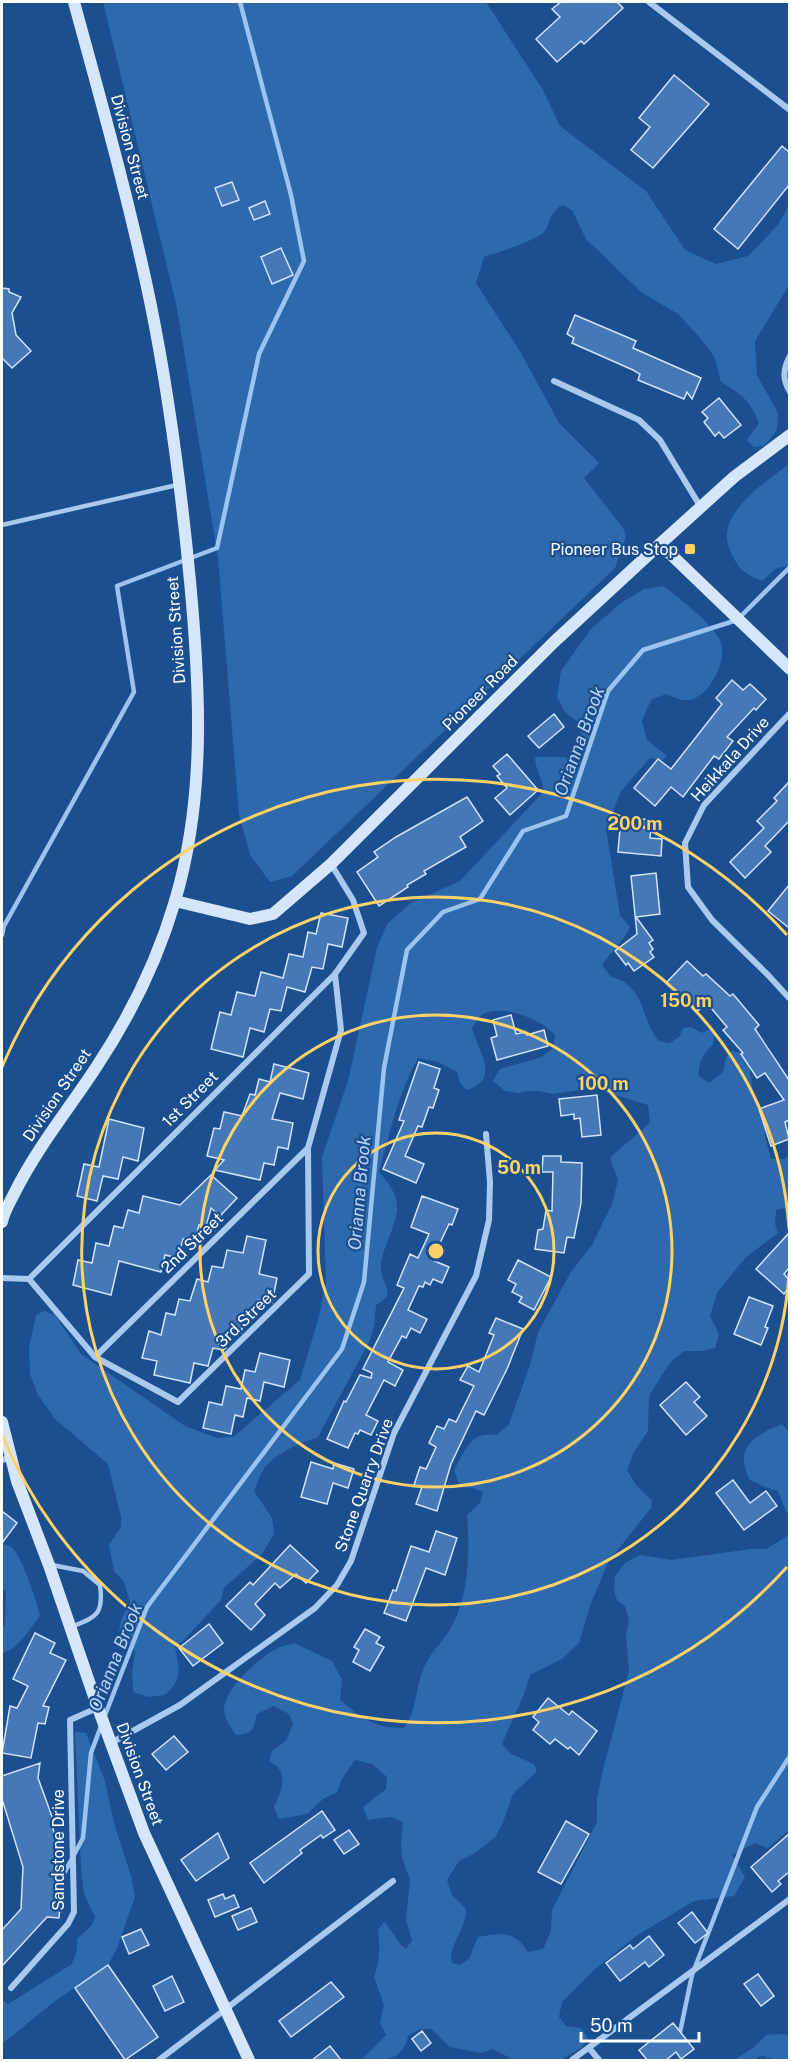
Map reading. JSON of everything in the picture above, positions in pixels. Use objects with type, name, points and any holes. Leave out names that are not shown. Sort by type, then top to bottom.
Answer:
[{"type":"street","name":"Division Street","points":[[2,1222],[25,1172],[96,1068],[131,1008],[151,965],[175,901],[188,844],[196,786],[199,730],[195,639],[180,484],[170,412],[142,268],[122,181],[74,2]]},
{"type":"street","points":[[649,2],[789,110]]},
{"type":"street","points":[[789,356],[784,369],[784,379],[789,392]]},
{"type":"street","points":[[554,381],[639,420],[660,440],[700,506]]},
{"type":"street","name":"Pioneer Road","points":[[175,901],[250,919],[273,914],[331,864],[554,642],[700,506],[789,435]]},
{"type":"street","points":[[660,544],[789,669]]},
{"type":"street","name":"Heikkala Drive","points":[[789,713],[704,805],[685,843],[688,886],[712,920],[789,999]]},
{"type":"street","name":"1st Street","points":[[29,1279],[336,974],[364,933],[353,900],[331,864]]},
{"type":"street","points":[[308,1148],[341,1030],[336,974]]},
{"type":"street","name":"Stone Quarry Drive","points":[[111,1743],[180,1705],[315,1608],[337,1585],[351,1561],[394,1433],[476,1276],[489,1220],[490,1182],[486,1134]]},
{"type":"street","name":"3rd Street","points":[[95,1357],[178,1402],[309,1274],[308,1148]]},
{"type":"street","name":"2nd Street","points":[[95,1357],[308,1148]]},
{"type":"street","points":[[2,1278],[29,1279],[95,1357]]},
{"type":"street","name":"Division Street","points":[[2,1422],[6,1459],[17,1481],[49,1565],[144,1833],[249,2061]]},
{"type":"street","name":"Sandstone Drive","points":[[10,1988],[68,1924],[74,1912],[70,1720],[98,1708]]},
{"type":"street","points":[[159,2061],[393,1881]]},
{"type":"street","points":[[572,2061],[789,1899]]},
{"type":"street","points":[[589,2048],[599,2061]]},
{"type":"lane","points":[[2,525],[180,484]]},
{"type":"lane","points":[[49,1565],[83,1571],[100,1585],[102,1602],[94,1618],[70,1627]]},
{"type":"shaded area","points":[[103,2],[486,2],[543,90],[560,126],[646,191],[685,250],[716,264],[748,256],[778,225],[789,205],[789,285],[755,341],[757,375],[778,413],[777,430],[764,446],[754,447],[747,440],[759,423],[756,415],[744,399],[721,382],[715,358],[701,339],[678,314],[641,292],[586,239],[572,210],[562,205],[554,212],[543,233],[484,257],[476,283],[521,353],[559,423],[599,463],[584,478],[623,528],[626,536],[615,568],[292,876],[270,882],[250,855],[239,814],[218,558],[177,308]]},
{"type":"shaded area","points":[[789,464],[789,566],[777,568],[762,581],[746,573],[736,562],[727,537],[729,524],[744,501]]},
{"type":"shaded area","points":[[663,586],[686,603],[716,633],[720,640],[722,656],[717,674],[700,695],[687,700],[666,694],[651,700],[642,721],[647,740],[667,756],[662,760],[650,758],[621,791],[606,829],[620,915],[630,927],[602,965],[611,977],[631,987],[637,995],[653,1033],[659,1041],[670,1043],[680,1036],[683,1028],[691,1027],[702,1033],[711,1028],[714,1034],[713,1045],[706,1051],[699,1067],[699,1076],[709,1083],[723,1072],[726,1058],[732,1051],[746,1054],[756,1100],[765,1114],[765,1137],[771,1159],[784,1159],[789,1155],[789,1212],[785,1208],[776,1210],[775,1224],[778,1233],[745,1258],[717,1293],[710,1316],[719,1334],[715,1348],[684,1351],[669,1364],[649,1396],[648,1431],[634,1452],[627,1470],[636,1485],[652,1501],[651,1508],[609,1561],[591,1603],[579,1643],[562,1659],[530,1675],[521,1702],[502,1744],[511,1754],[534,1764],[537,1771],[513,1794],[496,1836],[477,1852],[459,1861],[447,1880],[452,1895],[466,1909],[464,1923],[452,1950],[452,1963],[460,1965],[469,1959],[478,1937],[507,1935],[518,1940],[528,1952],[543,1949],[551,1931],[552,1910],[597,1822],[597,1798],[629,1671],[626,1635],[629,1620],[625,1606],[617,1600],[614,1591],[615,1576],[625,1563],[640,1555],[671,1560],[766,1549],[789,1535],[789,1830],[768,1848],[755,1843],[732,1855],[745,1877],[734,1896],[694,1901],[636,1936],[594,1970],[562,2002],[559,2017],[566,2026],[581,2028],[588,2038],[581,2048],[561,2060],[514,2060],[493,2049],[481,2053],[450,2047],[431,2029],[420,2029],[408,2036],[402,2051],[397,2055],[384,2059],[361,2060],[386,2035],[380,2023],[384,2005],[374,1977],[379,1954],[378,1930],[384,1922],[406,1949],[412,1940],[406,1921],[410,1879],[402,1858],[403,1822],[391,1817],[368,1820],[363,1807],[386,1789],[387,1777],[372,1764],[355,1760],[342,1779],[337,1792],[323,1799],[307,1814],[279,1819],[274,1807],[280,1794],[282,1776],[276,1765],[269,1761],[272,1751],[286,1741],[293,1724],[289,1714],[273,1706],[257,1714],[249,1732],[236,1735],[225,1716],[226,1701],[230,1692],[252,1667],[276,1649],[294,1643],[332,1661],[342,1679],[340,1700],[355,1712],[376,1724],[404,1728],[412,1713],[424,1667],[453,1624],[465,1585],[468,1557],[467,1515],[480,1503],[483,1492],[460,1487],[454,1470],[465,1449],[474,1439],[480,1436],[497,1435],[509,1424],[530,1365],[538,1332],[571,1272],[592,1245],[612,1204],[618,1180],[610,1158],[650,1122],[648,1105],[592,1088],[553,1094],[538,1091],[519,1093],[505,1091],[493,1081],[500,1069],[542,1057],[553,1048],[555,1035],[540,1023],[520,1014],[498,1011],[480,1016],[472,1028],[485,1064],[485,1072],[483,1079],[477,1085],[466,1090],[460,1083],[457,1072],[438,1062],[418,1058],[400,1099],[379,1172],[394,1194],[397,1209],[381,1262],[382,1275],[388,1293],[383,1301],[376,1305],[370,1340],[318,1437],[281,1453],[263,1471],[254,1491],[272,1518],[274,1534],[262,1554],[224,1588],[221,1600],[183,1641],[175,1646],[178,1677],[165,1695],[148,1697],[133,1692],[132,1673],[135,1652],[128,1640],[119,1633],[121,1620],[130,1602],[124,1582],[114,1571],[109,1545],[121,1527],[121,1517],[108,1464],[55,1419],[38,1395],[30,1374],[29,1348],[36,1315],[44,1311],[55,1315],[81,1354],[185,1426],[217,1438],[233,1437],[300,1380],[318,1320],[326,1283],[322,1157],[348,1081],[377,948],[387,924],[411,903],[460,881],[544,791],[535,757],[562,757],[574,760],[585,751],[584,740],[577,721],[565,712],[557,697],[561,671],[591,629],[621,603],[644,589]]},
{"type":"shaded area","points":[[782,1424],[789,1432],[789,1518],[778,1491],[749,1479],[744,1462],[747,1447],[751,1442]]},
{"type":"shaded area","points":[[2,1543],[11,1547],[20,1559],[40,1616],[13,1648],[2,1653],[6,1590],[2,1589]]},
{"type":"shaded area","points":[[75,1732],[86,1733],[105,1781],[114,1823],[131,1876],[135,1897],[117,1948],[108,1965],[55,2001],[2,2044],[2,2000],[8,2004],[72,1964],[77,1950],[77,1939],[92,1925],[95,1917],[84,1894],[81,1869]]},
{"type":"shaded area","points":[[766,2035],[789,2035],[789,2060],[775,2060],[763,2056],[756,2060],[734,2060],[753,2048]]},
{"type":"building","points":[[561,2],[617,2],[623,8],[584,44],[581,41],[557,62],[536,39],[560,17],[552,9]]},
{"type":"building","points":[[674,75],[709,104],[653,168],[631,150],[650,127],[639,118]]},
{"type":"building","points":[[782,146],[789,152],[789,185],[738,249],[714,229]]},
{"type":"building","points":[[232,182],[239,200],[222,206],[215,188]]},
{"type":"building","points":[[265,201],[270,214],[254,220],[249,208]]},
{"type":"building","points":[[281,248],[293,275],[272,284],[261,257]]},
{"type":"building","points":[[2,288],[9,289],[9,292],[21,297],[12,313],[16,335],[31,351],[12,368],[2,358]]},
{"type":"building","points":[[575,315],[636,341],[633,348],[701,378],[692,399],[687,392],[684,399],[638,380],[640,374],[633,370],[572,343],[574,338],[567,334]]},
{"type":"building","points":[[719,398],[741,425],[724,438],[719,432],[715,436],[704,422],[708,418],[702,412]]},
{"type":"building","points":[[732,680],[743,690],[750,684],[766,699],[756,710],[754,708],[727,737],[733,741],[719,759],[714,756],[683,797],[671,787],[655,806],[634,788],[658,759],[671,769],[722,704],[716,698]]},
{"type":"building","points":[[554,714],[564,727],[539,748],[528,736]]},
{"type":"building","points":[[507,754],[538,790],[510,815],[495,798],[507,788],[497,776],[500,774],[493,766]]},
{"type":"building","points":[[789,782],[789,821],[765,846],[771,852],[745,878],[730,862],[764,828],[757,821],[777,801],[774,798]]},
{"type":"building","points":[[467,797],[483,821],[460,837],[466,847],[424,871],[426,874],[379,906],[357,872],[378,857],[374,852],[396,837]]},
{"type":"building","points":[[621,817],[652,820],[650,838],[662,839],[661,856],[618,852]]},
{"type":"building","points":[[656,873],[660,914],[636,917],[653,940],[649,943],[653,949],[650,952],[654,957],[634,971],[615,951],[637,934],[631,876]]},
{"type":"building","points":[[789,885],[789,928],[768,911]]},
{"type":"building","points":[[321,913],[348,918],[342,947],[328,944],[323,969],[312,967],[305,992],[287,987],[281,1011],[270,1009],[264,1032],[250,1028],[243,1057],[211,1049],[220,1012],[231,1015],[237,992],[255,996],[261,972],[283,978],[289,954],[303,957],[308,932],[316,934]]},
{"type":"building","points":[[687,961],[703,976],[706,974],[730,996],[733,994],[759,1025],[755,1029],[789,1080],[789,1120],[785,1122],[789,1139],[771,1146],[759,1109],[784,1100],[765,1073],[757,1078],[741,1054],[743,1053],[723,1030],[727,1027],[706,1002],[698,1011],[666,983]]},
{"type":"building","points":[[511,1015],[516,1034],[526,1032],[527,1035],[544,1030],[548,1046],[497,1060],[491,1038],[497,1036],[493,1020]]},
{"type":"building","points":[[419,1062],[440,1069],[434,1088],[439,1090],[433,1108],[429,1107],[422,1127],[418,1126],[405,1156],[424,1164],[416,1183],[383,1169],[404,1121],[399,1120]]},
{"type":"building","points":[[274,1064],[309,1073],[303,1099],[280,1093],[272,1119],[293,1123],[288,1149],[278,1147],[274,1165],[264,1163],[260,1180],[215,1170],[224,1160],[207,1156],[214,1128],[220,1129],[224,1112],[242,1116],[250,1094],[255,1095],[259,1079],[270,1082]]},
{"type":"building","points":[[597,1095],[601,1135],[582,1137],[580,1118],[574,1119],[574,1114],[561,1116],[559,1099]]},
{"type":"building","points":[[109,1119],[144,1128],[138,1161],[123,1157],[118,1179],[103,1176],[97,1201],[77,1196],[84,1164],[99,1167]]},
{"type":"building","points":[[543,1156],[561,1156],[561,1162],[582,1163],[581,1203],[574,1238],[567,1237],[564,1253],[535,1249],[538,1230],[543,1229],[546,1210],[552,1211],[553,1172],[542,1172]]},
{"type":"building","points":[[211,1175],[237,1198],[220,1216],[211,1208],[206,1227],[199,1225],[195,1242],[183,1239],[178,1258],[165,1255],[161,1272],[119,1261],[111,1295],[73,1285],[78,1260],[92,1263],[96,1243],[109,1246],[114,1226],[123,1228],[128,1210],[139,1213],[143,1196],[180,1205]]},
{"type":"building","points":[[422,1196],[458,1209],[452,1225],[449,1224],[432,1260],[449,1267],[442,1283],[433,1279],[430,1285],[425,1282],[423,1287],[419,1286],[408,1310],[427,1319],[420,1333],[411,1328],[406,1338],[402,1336],[388,1362],[403,1370],[395,1386],[384,1380],[366,1415],[378,1421],[371,1435],[360,1430],[358,1434],[355,1433],[348,1448],[327,1439],[344,1401],[346,1402],[360,1375],[371,1378],[372,1373],[363,1369],[404,1288],[397,1285],[410,1254],[418,1258],[429,1234],[411,1227]]},
{"type":"building","points":[[789,1233],[789,1268],[784,1274],[789,1280],[789,1288],[784,1294],[756,1269]]},
{"type":"building","points":[[247,1236],[266,1240],[259,1274],[277,1278],[272,1303],[258,1300],[254,1317],[245,1315],[241,1333],[230,1331],[226,1348],[223,1350],[213,1348],[208,1366],[194,1363],[190,1383],[154,1375],[157,1361],[142,1358],[149,1331],[161,1335],[166,1313],[175,1315],[179,1299],[190,1301],[197,1279],[208,1282],[212,1266],[223,1268],[227,1250],[243,1253]]},
{"type":"building","points":[[518,1260],[551,1277],[534,1310],[519,1302],[522,1297],[512,1292],[516,1284],[508,1280]]},
{"type":"building","points":[[749,1297],[773,1306],[761,1345],[734,1334]]},
{"type":"building","points":[[496,1318],[523,1329],[507,1369],[484,1415],[476,1411],[451,1464],[437,1511],[416,1504],[422,1487],[414,1485],[420,1467],[426,1469],[436,1447],[429,1443],[437,1426],[444,1429],[449,1419],[456,1422],[474,1386],[460,1380],[468,1366],[479,1372],[494,1335],[489,1333]]},
{"type":"building","points":[[260,1353],[290,1360],[284,1387],[264,1382],[260,1401],[247,1398],[243,1417],[235,1415],[231,1434],[203,1428],[209,1402],[222,1405],[226,1386],[241,1389],[245,1370],[255,1372]]},
{"type":"building","points":[[686,1382],[700,1397],[694,1402],[707,1416],[686,1435],[660,1405]]},
{"type":"building","points":[[311,1462],[333,1469],[334,1463],[354,1469],[348,1488],[333,1483],[327,1504],[301,1497]]},
{"type":"building","points":[[733,1480],[750,1503],[766,1491],[777,1506],[744,1530],[716,1493]]},
{"type":"building","points":[[2,1511],[17,1523],[2,1543]]},
{"type":"building","points":[[436,1531],[457,1538],[445,1575],[426,1568],[406,1621],[384,1613],[393,1590],[396,1591],[411,1546],[429,1552]]},
{"type":"building","points":[[290,1545],[318,1571],[306,1583],[296,1574],[280,1588],[275,1583],[255,1604],[265,1615],[251,1630],[226,1606],[250,1582],[253,1585]]},
{"type":"building","points":[[209,1624],[223,1643],[193,1666],[179,1648]]},
{"type":"building","points":[[365,1629],[380,1637],[376,1643],[384,1647],[370,1671],[353,1662],[359,1650],[354,1647]]},
{"type":"building","points":[[35,1633],[55,1643],[50,1653],[66,1660],[43,1706],[49,1707],[45,1724],[38,1723],[31,1758],[2,1753],[10,1706],[17,1708],[28,1686],[13,1679]]},
{"type":"building","points":[[548,1698],[569,1715],[572,1711],[597,1731],[579,1755],[555,1739],[550,1744],[533,1730],[539,1722],[533,1717]]},
{"type":"building","points":[[174,1736],[188,1752],[166,1770],[152,1754]]},
{"type":"building","points":[[40,1763],[38,1778],[54,1822],[51,1823],[64,1862],[59,1918],[47,1917],[2,1966],[2,1930],[21,1909],[23,1867],[2,1799],[2,1776]]},
{"type":"building","points":[[322,1811],[335,1830],[323,1838],[321,1835],[300,1850],[302,1853],[264,1883],[250,1863]]},
{"type":"building","points":[[566,1821],[589,1834],[561,1884],[538,1872]]},
{"type":"building","points":[[349,1830],[359,1844],[344,1854],[334,1840]]},
{"type":"building","points":[[218,1833],[229,1858],[196,1881],[181,1860]]},
{"type":"building","points":[[789,1834],[789,1872],[778,1881],[781,1884],[772,1892],[751,1867]]},
{"type":"building","points":[[223,1894],[225,1899],[234,1895],[239,1907],[215,1917],[208,1900]]},
{"type":"building","points":[[251,1908],[257,1922],[238,1930],[232,1916]]},
{"type":"building","points":[[692,1912],[708,1933],[695,1943],[678,1923]]},
{"type":"building","points":[[141,1929],[149,1945],[129,1954],[122,1937]]},
{"type":"building","points":[[649,1936],[664,1955],[649,1967],[645,1962],[620,1981],[606,1963],[630,1945],[633,1949]]},
{"type":"building","points":[[108,1965],[158,2037],[125,2060],[75,1988]]},
{"type":"building","points":[[758,1974],[774,1996],[761,2006],[744,1984]]},
{"type":"building","points":[[172,1976],[184,2002],[165,2011],[153,1986]]},
{"type":"building","points":[[331,1982],[344,1997],[291,2037],[279,2021]]},
{"type":"building","points":[[673,2023],[694,2049],[681,2059],[676,2052],[665,2061],[648,2061],[639,2050]]},
{"type":"building","points":[[422,2031],[431,2043],[421,2051],[412,2039]]},
{"type":"building","points":[[330,2046],[342,2061],[311,2061]]},
{"type":"waterway","points":[[2,935],[4,926],[134,692],[117,586],[217,548],[259,354],[304,261],[291,195],[240,2]]},
{"type":"waterway","name":"Orianna Brook","points":[[104,1718],[147,1607],[342,1349],[364,1282],[384,1068],[407,950],[443,912],[480,899],[523,831],[566,816],[608,691],[643,650],[737,620],[790,567]]},
{"type":"waterway","name":"Orianna Brook","points":[[60,1881],[83,1838],[91,1753],[101,1726]]},
{"type":"waterway","points":[[679,2037],[692,1975],[757,1807],[790,1756]]},
{"type":"place","name":"Pioneer Bus Stop","points":[[690,549]]}]
